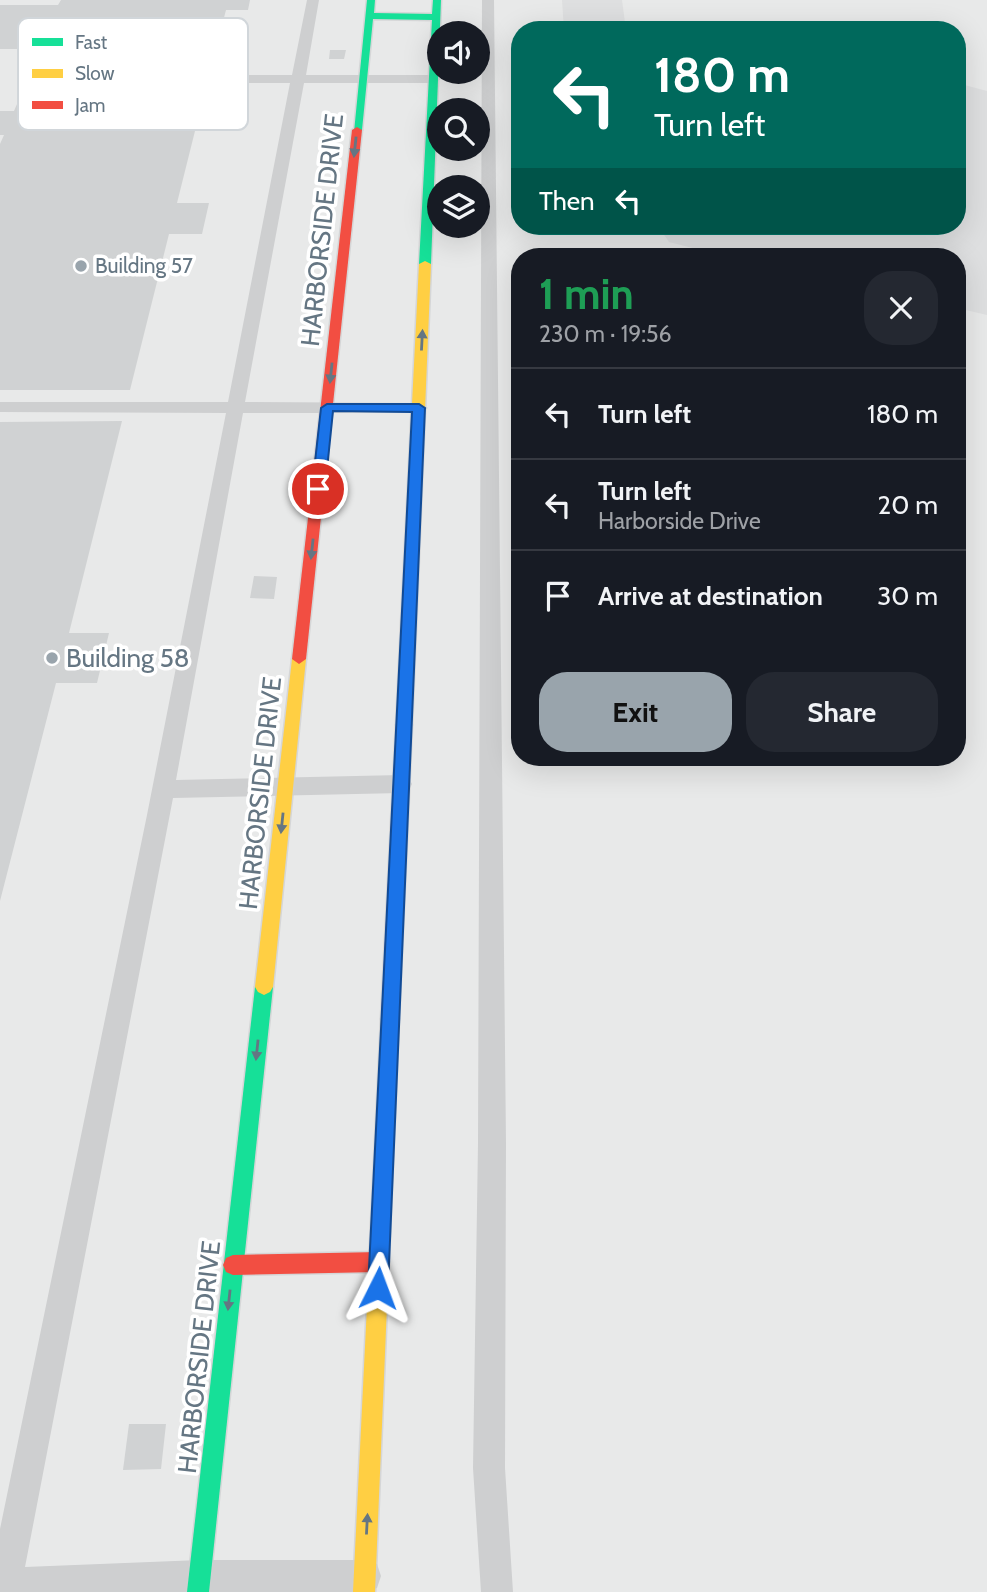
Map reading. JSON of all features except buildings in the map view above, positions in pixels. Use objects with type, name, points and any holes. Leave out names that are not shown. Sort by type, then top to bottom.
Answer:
[{"type":"street","points":[[370,8],[437,8]]},
{"type":"street","name":"HARBORSIDE DRIVE","points":[[199,1584],[370,8]]},
{"type":"street","points":[[364,1584],[434,84]]},
{"type":"street","points":[[233,1265],[379,1262]]},
{"type":"lane","points":[[313,0],[163,789],[2,1584],[364,1584]]},
{"type":"lane","points":[[488,0],[492,1143],[489,1468],[497,1592]]},
{"type":"lane","points":[[248,79],[427,79]]},
{"type":"lane","points":[[0,407],[419,408]]},
{"type":"lane","points":[[163,789],[401,784]]},
{"type":"shaded area","points":[[0,0],[987,0],[987,1592],[0,1592]]},
{"type":"taxiway","points":[[592,0],[594,21]]},
{"type":"taxiway","points":[[730,235],[772,243],[834,248]]},
{"type":"taxiway","points":[[863,248],[890,246],[925,235]]},
{"type":"taxiway","points":[[834,248],[863,248]]},
{"type":"runway","points":[[966,172],[987,258]]},
{"type":"traffic: fast","points":[[357,130],[371,0]]},
{"type":"traffic: fast","points":[[425,264],[437,0]]},
{"type":"traffic: fast","points":[[369,16],[437,17]]},
{"type":"traffic: fast","points":[[198,1592],[264,987]]},
{"type":"traffic: slow","points":[[404,725],[425,264]]},
{"type":"traffic: slow","points":[[264,987],[299,659]]},
{"type":"traffic: slow","points":[[364,1592],[390,1019]]},
{"type":"traffic: jam","points":[[299,659],[357,130]]},
{"type":"traffic: jam","points":[[390,1019],[404,725]]},
{"type":"traffic: jam","points":[[233,1265],[379,1262]]},
{"type":"place","name":"Building 57","points":[[81,266]]},
{"type":"place","name":"Building 58","points":[[52,658]]},
{"type":"route","points":[[318,489],[327,408],[419,408],[378,1288]]}]
